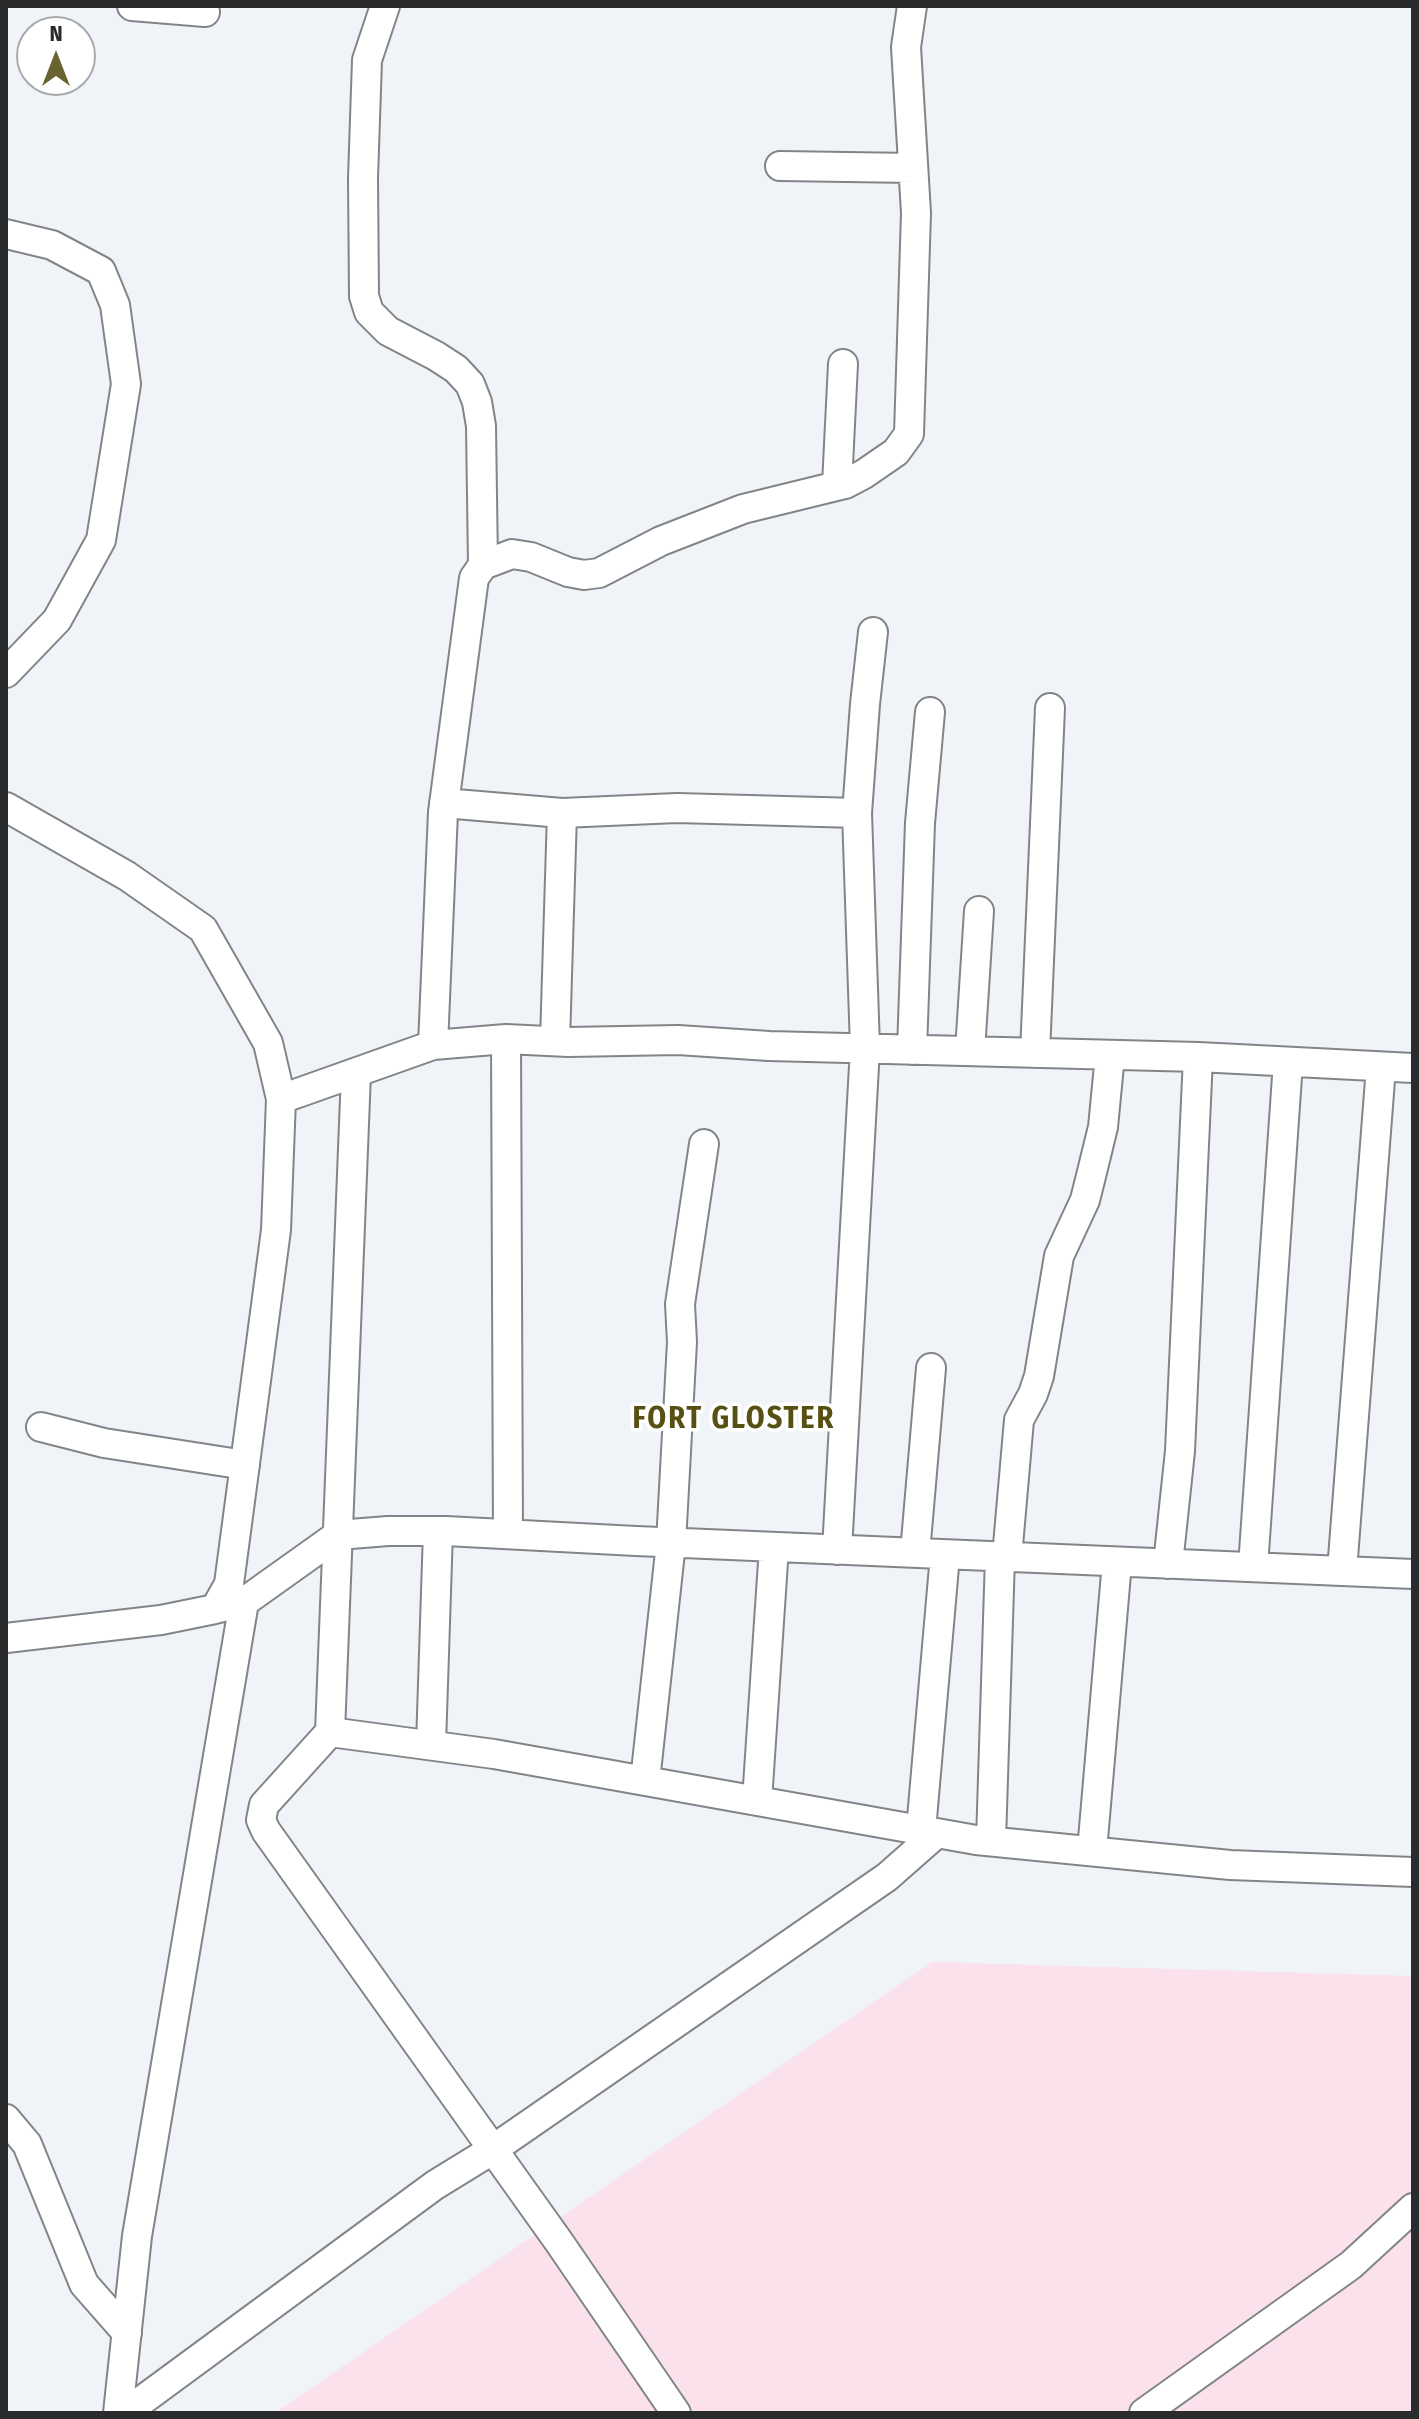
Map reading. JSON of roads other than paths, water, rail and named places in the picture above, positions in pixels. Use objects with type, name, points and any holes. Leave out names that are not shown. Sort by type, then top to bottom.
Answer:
[{"type":"street","points":[[132,6],[205,12]]},
{"type":"street","points":[[385,6],[367,60],[363,178],[364,296],[369,312],[388,331],[436,356],[456,369],[470,384],[481,426],[483,565]]},
{"type":"street","points":[[433,1045],[444,803],[474,578],[483,565],[512,554],[531,557],[568,572],[584,575],[599,573],[661,541],[743,509],[837,485],[864,474],[896,452],[909,434],[916,213],[906,47],[912,6]]},
{"type":"street","points":[[780,166],[913,168]]},
{"type":"street","points":[[6,234],[52,245],[101,271],[115,305],[126,384],[101,540],[57,620],[7,672]]},
{"type":"street","points":[[837,485],[843,364]]},
{"type":"street","points":[[837,1550],[865,1048],[857,813],[873,632]]},
{"type":"street","points":[[1035,1053],[1050,708]]},
{"type":"street","points":[[912,1050],[920,823],[930,712]]},
{"type":"street","points":[[444,803],[562,813],[677,808],[857,813]]},
{"type":"street","points":[[6,807],[127,876],[203,929],[268,1043],[281,1099],[276,1230],[229,1584],[215,1609]]},
{"type":"street","points":[[555,1041],[562,813]]},
{"type":"street","points":[[970,1051],[979,911]]},
{"type":"street","points":[[506,1039],[508,1534]]},
{"type":"street","points":[[281,1099],[433,1045],[506,1039],[678,1040],[1198,1057],[1413,1068]]},
{"type":"street","points":[[991,1841],[1004,1557],[1019,1420],[1039,1376],[1059,1256],[1085,1200],[1100,1142],[1110,1055]]},
{"type":"street","points":[[1168,1564],[1180,1451],[1198,1057]]},
{"type":"street","points":[[1253,1567],[1288,1062]]},
{"type":"street","points":[[1342,1571],[1381,1067]]},
{"type":"street","points":[[356,1073],[330,1732],[264,1805],[261,1820],[676,2413]]},
{"type":"street","points":[[645,1781],[671,1543],[682,1342],[680,1304],[704,1144]]},
{"type":"street","points":[[915,1553],[931,1368]]},
{"type":"street","points":[[41,1427],[104,1443],[245,1465]]},
{"type":"street","points":[[6,1638],[161,1620],[244,1602],[338,1535],[364,1531],[438,1531],[1413,1574]]},
{"type":"street","points":[[431,1745],[438,1531]]},
{"type":"street","points":[[757,1801],[774,1547]]},
{"type":"street","points":[[125,2413],[435,2185],[498,2158],[887,1877],[929,1831],[945,1555]]},
{"type":"street","points":[[1092,1851],[1117,1562]]},
{"type":"street","points":[[118,2413],[137,2236],[244,1602]]},
{"type":"street","points":[[330,1732],[431,1745],[991,1841],[1230,1865],[1413,1872]]},
{"type":"street","points":[[6,2119],[27,2144],[84,2284],[127,2333]]},
{"type":"street","points":[[1144,2413],[1351,2265],[1413,2208]]},
{"type":"district","name":"FORT GLOSTER","points":[[734,1420]]}]
